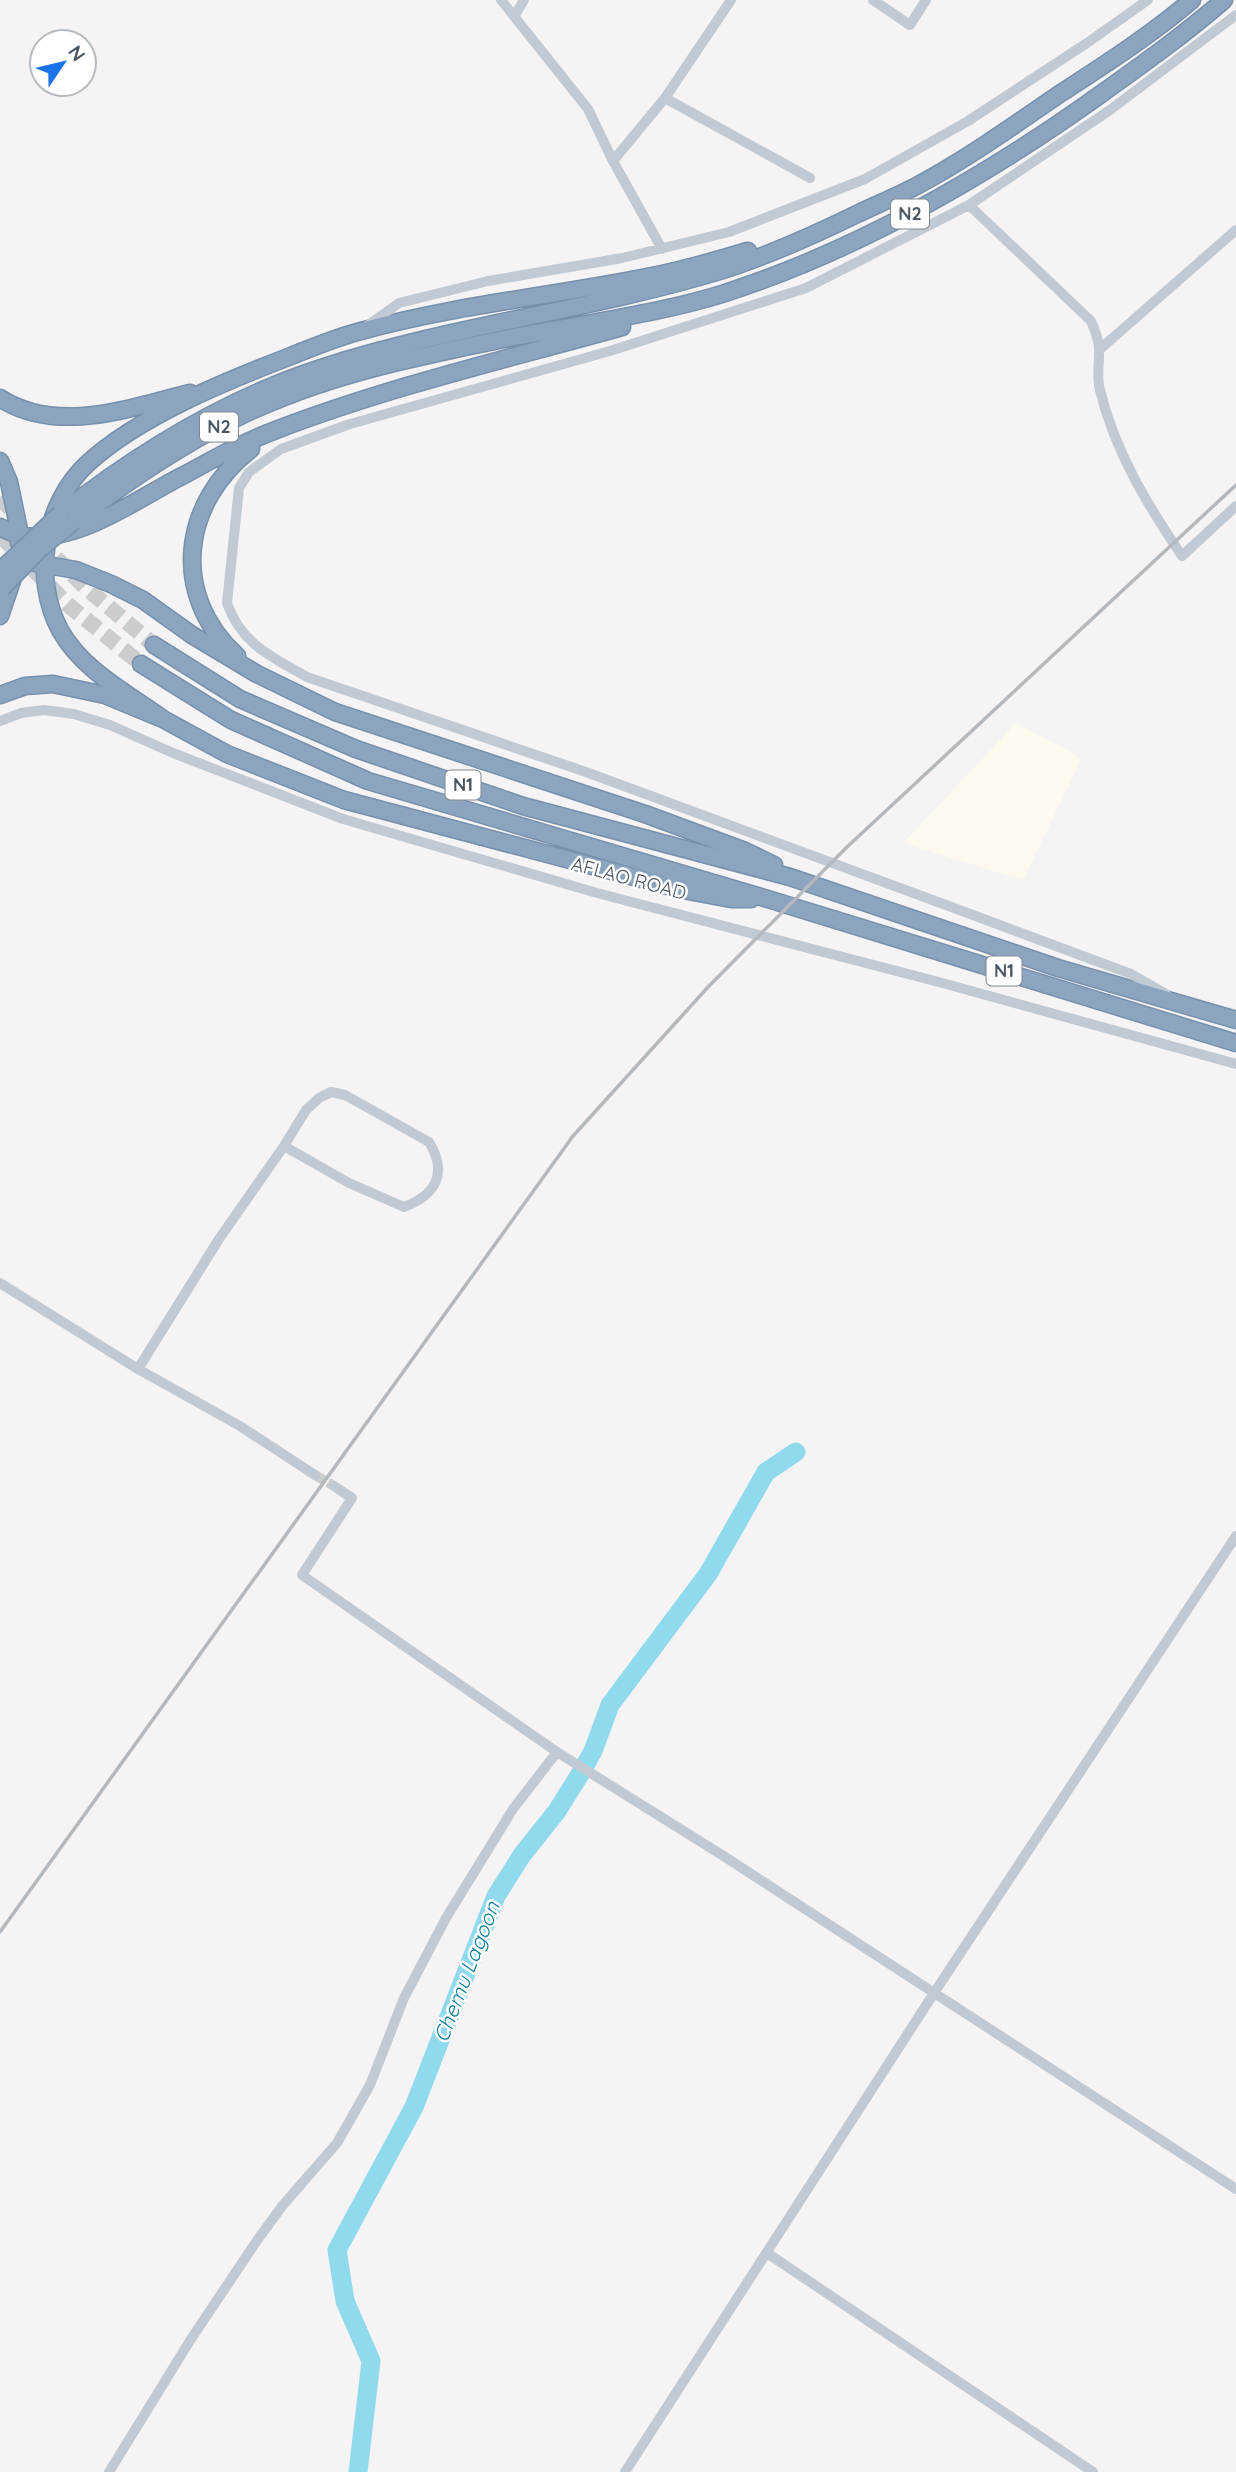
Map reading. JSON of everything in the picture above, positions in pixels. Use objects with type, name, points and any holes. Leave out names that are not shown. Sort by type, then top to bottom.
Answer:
[{"type":"highway","name":"N2","points":[[153,456],[227,407],[321,368],[397,345],[551,313],[722,270],[801,241],[919,185],[970,154],[1109,61],[1192,0]]},
{"type":"highway","name":"N2","points":[[153,456],[283,397],[322,384],[421,357],[663,310],[722,294],[797,266],[865,237],[954,191],[1146,63],[1224,0]]},
{"type":"highway","points":[[0,398],[13,406],[55,417],[111,412],[212,387],[361,330],[438,312],[663,274],[776,244],[801,241]]},
{"type":"highway","points":[[0,527],[20,536],[46,536],[75,530],[105,519],[183,475],[274,430],[435,379],[633,324],[663,310]]},
{"type":"highway","points":[[163,719],[88,666],[60,630],[49,597],[45,563],[46,536],[63,493],[86,465],[126,435],[212,387]]},
{"type":"highway","points":[[257,674],[213,629],[197,593],[192,555],[195,528],[208,494],[240,457],[274,430]]},
{"type":"highway","points":[[0,570],[60,514],[108,477],[153,456]]},
{"type":"highway","points":[[0,590],[21,567],[153,456]]},
{"type":"highway","points":[[0,461],[9,482],[20,536],[17,562],[0,616]]},
{"type":"highway","points":[[0,570],[17,562],[45,563],[76,570],[143,600],[192,635],[257,674],[335,712],[645,814],[745,851],[777,866],[790,877]]},
{"type":"highway","name":"N1","points":[[154,645],[240,699],[356,749],[523,806],[790,877],[1058,968],[1236,1020]]},
{"type":"highway","name":"AFLAO ROAD","points":[[141,664],[231,720],[368,781],[771,900],[1236,1043]]},
{"type":"highway","points":[[0,695],[26,686],[53,684],[106,695],[163,719],[227,754],[344,800],[683,890],[731,899],[771,900]]},
{"type":"street","points":[[501,0],[588,109],[613,161],[662,249]]},
{"type":"street","points":[[515,15],[524,0]]},
{"type":"street","points":[[613,161],[665,98],[731,0]]},
{"type":"street","points":[[873,0],[911,25],[926,0]]},
{"type":"street","points":[[361,330],[398,303],[488,281],[662,249],[729,232],[865,179],[968,121],[1148,0]]},
{"type":"street","points":[[1184,1005],[1131,974],[586,772],[307,677],[267,655],[240,632],[232,620],[227,603],[239,488],[249,472],[281,449],[349,424],[618,349],[806,288],[969,205],[1110,110],[1236,15]]},
{"type":"street","points":[[665,98],[810,178]]},
{"type":"street","points":[[969,205],[1091,321],[1099,350],[1098,382],[1112,429],[1133,478],[1182,556],[1236,506]]},
{"type":"street","points":[[1099,350],[1236,230]]},
{"type":"street","name":"AFLAO ROAD","points":[[0,721],[21,713],[58,711],[88,718],[211,769],[343,819],[474,859],[1236,1064]]},
{"type":"street","points":[[138,1369],[219,1239],[306,1110],[319,1098],[331,1092],[345,1095],[429,1142],[437,1154],[435,1187],[420,1201],[404,1207],[349,1183],[284,1146]]},
{"type":"street","points":[[0,1283],[138,1369],[240,1426],[315,1475]]},
{"type":"street","points":[[334,1486],[352,1498],[302,1575],[558,1752],[1236,2189]]},
{"type":"street","points":[[625,2472],[934,1993],[1236,1536]]},
{"type":"street","points":[[109,2472],[191,2339],[258,2239],[337,2143],[370,2085],[404,1997],[446,1918],[513,1809],[558,1752]]},
{"type":"street","points":[[767,2253],[1093,2472]]},
{"type":"shaded area","points":[[1016,723],[1082,758],[1023,880],[903,843]]},
{"type":"waterway","name":"Chemu Lagoon","points":[[358,2472],[371,2361],[345,2301],[337,2250],[414,2107],[496,1896],[582,1771],[593,1751],[610,1705],[708,1574],[766,1472],[796,1452]]},
{"type":"tunnel","points":[[0,497],[19,519]]},
{"type":"tunnel","points":[[0,535],[67,604],[141,664]]},
{"type":"tunnel","points":[[39,541],[85,587],[154,645]]},
{"type":"tunnel","points":[[315,1475],[334,1486]]},
{"type":"railway","points":[[0,1932],[573,1136],[709,986],[847,847],[1236,485]]}]
